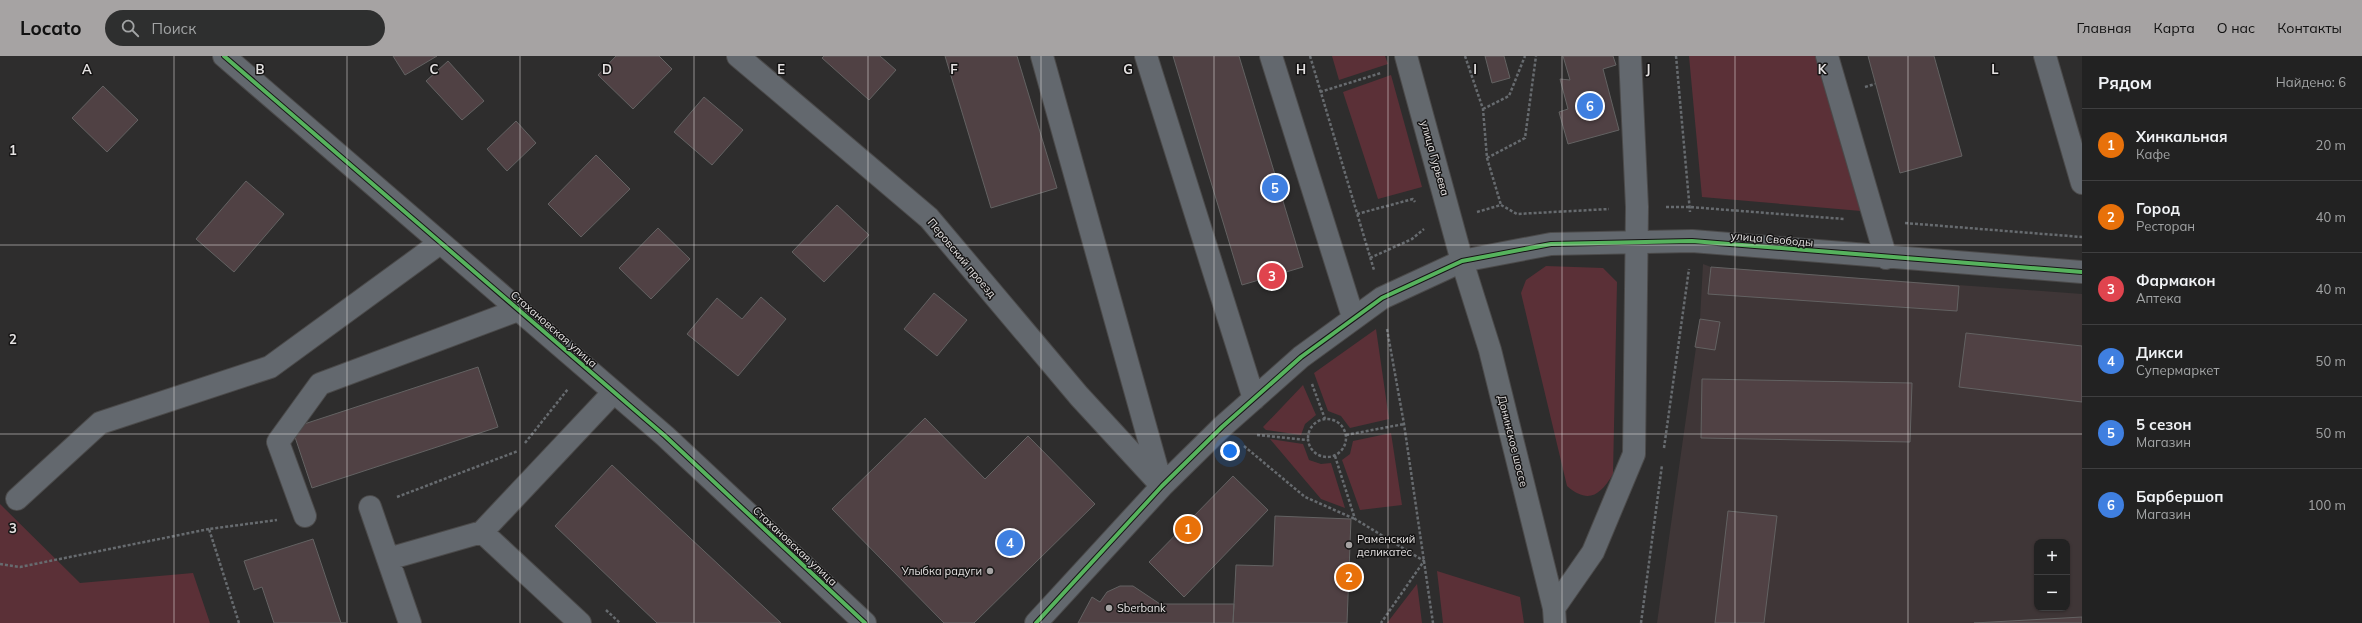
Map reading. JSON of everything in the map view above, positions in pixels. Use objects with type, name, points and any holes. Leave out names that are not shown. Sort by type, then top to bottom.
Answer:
[{"type":"main road","name":"улица Гурьева","points":[[1407,60],[1462,261]]},
{"type":"main road","name":"Донинское шоссе","points":[[1462,261],[1490,350],[1554,616]]},
{"type":"street","name":"Стахановская улица","points":[[224,56],[613,393],[665,436],[865,623]]},
{"type":"street","name":"Перовский проезд","points":[[738,56],[929,218],[1079,396],[1162,486]]},
{"type":"street","points":[[1042,56],[1162,486]]},
{"type":"street","points":[[1146,56],[1254,399]]},
{"type":"street","points":[[1271,56],[1353,317]]},
{"type":"street","points":[[1554,616],[1593,552],[1634,454],[1637,207],[1630,56]]},
{"type":"street","points":[[1828,56],[1886,258]]},
{"type":"street","points":[[2046,56],[2082,183]]},
{"type":"street","name":"улица Свободы","points":[[1036,623],[1055,613],[1162,486],[1222,428],[1301,357],[1353,317],[1382,298],[1462,261],[1551,244],[1692,241],[1886,258],[2082,272]]},
{"type":"street","points":[[17,499],[100,423],[270,367],[440,243]]},
{"type":"street","points":[[305,516],[278,442],[320,384],[518,310]]},
{"type":"street","points":[[388,558],[482,532],[613,393]]},
{"type":"street","points":[[370,507],[410,623]]},
{"type":"street","points":[[482,532],[580,623]]},
{"type":"path","points":[[1310,56],[1382,298],[1404,424],[1433,623]]},
{"type":"path","points":[[1466,56],[1483,109],[1488,158],[1501,205]]},
{"type":"path","points":[[1483,109],[1510,96],[1525,56]]},
{"type":"path","points":[[1488,158],[1525,138],[1536,56]]},
{"type":"path","points":[[1676,56],[1690,207]]},
{"type":"path","points":[[1320,92],[1407,60]]},
{"type":"path","points":[[1862,88],[1875,84]]},
{"type":"path","points":[[1370,258],[1412,239],[1430,224]]},
{"type":"path","points":[[1664,451],[1690,263]]},
{"type":"path","points":[[1301,357],[1325,419]]},
{"type":"path","points":[[370,507],[517,452],[586,369]]},
{"type":"path","points":[[1325,419],[1336,422],[1346,435],[1344,448],[1334,456],[1329,457],[1318,455],[1313,451],[1308,440],[1309,434],[1315,424],[1325,419]]},
{"type":"path","points":[[1346,435],[1404,424]]},
{"type":"path","points":[[1222,428],[1305,497],[1355,519],[1424,561]]},
{"type":"path","points":[[1222,428],[1259,436],[1308,440]]},
{"type":"path","points":[[1334,456],[1355,519]]},
{"type":"path","points":[[1641,623],[1663,459]]},
{"type":"path","points":[[0,564],[20,567],[209,529],[305,516]]},
{"type":"path","points":[[209,529],[239,623]]},
{"type":"path","points":[[1381,623],[1424,561]]},
{"type":"shaded area","points":[[1332,56],[1385,56],[1388,64],[1339,80]]},
{"type":"shaded area","points":[[1689,56],[1817,56],[1861,211],[1702,197]]},
{"type":"shaded area","points":[[1391,75],[1422,187],[1378,199],[1343,92]]},
{"type":"shaded area","points":[[1703,264],[1711,267],[2082,294],[2082,623],[1657,623],[1700,319]]},
{"type":"shaded area","points":[[1546,266],[1603,268],[1617,282],[1613,474],[1603,488],[1593,495],[1581,495],[1574,492],[1567,486],[1521,293],[1526,280]]},
{"type":"shaded area","points":[[1376,329],[1389,419],[1350,428],[1341,416],[1328,411],[1314,373]]},
{"type":"shaded area","points":[[1303,385],[1316,415],[1305,424],[1301,435],[1266,430],[1263,427]]},
{"type":"shaded area","points":[[1391,433],[1402,505],[1360,510],[1342,460],[1350,454],[1353,441]]},
{"type":"shaded area","points":[[1270,439],[1303,444],[1309,460],[1321,464],[1331,463],[1345,508],[1321,499]]},
{"type":"shaded area","points":[[0,504],[80,583],[193,573],[210,623],[0,623]]},
{"type":"shaded area","points":[[1437,571],[1520,597],[1524,623],[1443,623]]},
{"type":"shaded area","points":[[1417,584],[1422,623],[1387,623]]},
{"type":"building","points":[[393,56],[437,56],[405,75]]},
{"type":"building","points":[[616,56],[659,56],[672,69],[633,109],[598,75]]},
{"type":"building","points":[[824,56],[880,56],[896,70],[869,100],[822,58]]},
{"type":"building","points":[[945,56],[1017,56],[1057,188],[991,208]]},
{"type":"building","points":[[1173,56],[1239,56],[1303,267],[1242,285]]},
{"type":"building","points":[[1485,56],[1504,56],[1510,78],[1492,83]]},
{"type":"building","points":[[1563,56],[1613,56],[1616,65],[1603,69],[1619,130],[1568,144],[1559,112],[1568,109],[1560,79],[1570,80]]},
{"type":"building","points":[[1868,56],[1934,56],[1962,156],[1900,173]]},
{"type":"building","points":[[448,61],[484,101],[462,120],[426,81]]},
{"type":"building","points":[[103,86],[138,120],[107,152],[72,118]]},
{"type":"building","points":[[704,97],[743,130],[712,165],[674,132]]},
{"type":"building","points":[[516,121],[536,143],[507,171],[487,149]]},
{"type":"building","points":[[596,155],[630,189],[581,237],[548,204]]},
{"type":"building","points":[[246,181],[284,214],[234,272],[196,239]]},
{"type":"building","points":[[837,205],[869,235],[824,282],[792,252]]},
{"type":"building","points":[[658,228],[690,259],[651,299],[619,268]]},
{"type":"building","points":[[1711,267],[1959,286],[1957,311],[1708,294]]},
{"type":"building","points":[[934,293],[967,320],[937,356],[904,329]]},
{"type":"building","points":[[761,297],[786,319],[738,376],[687,334],[717,298],[742,319]]},
{"type":"building","points":[[1700,319],[1720,322],[1715,350],[1695,347]]},
{"type":"building","points":[[1966,333],[2082,346],[2082,402],[1959,387]]},
{"type":"building","points":[[478,367],[498,427],[312,488],[292,428]]},
{"type":"building","points":[[1702,379],[1912,383],[1910,442],[1701,438]]},
{"type":"building","points":[[925,418],[985,479],[1028,436],[1095,504],[974,623],[944,623],[832,509]]},
{"type":"building","points":[[612,465],[781,623],[657,623],[555,526]]},
{"type":"building","points":[[1233,476],[1268,510],[1184,597],[1149,562]]},
{"type":"building","points":[[1728,511],[1777,516],[1764,623],[1715,623]]},
{"type":"building","points":[[1275,516],[1351,519],[1347,623],[1233,623],[1236,565],[1273,566]]},
{"type":"building","points":[[313,539],[341,623],[274,623],[262,587],[254,590],[244,561]]},
{"type":"building","points":[[1120,586],[1133,586],[1160,604],[1234,604],[1233,623],[1078,623],[1092,597],[1100,602],[1107,592]]},
{"type":"building","points":[[2082,617],[2082,623],[1974,623]]},
{"type":"cycle path","points":[[224,56],[665,436],[865,623]]},
{"type":"cycle path","points":[[1036,623],[1162,486],[1222,427],[1301,357],[1382,298],[1462,261],[1551,244],[1692,241],[2082,272]]},
{"type":"place","name":"Барбершоп","points":[[1590,106]]},
{"type":"place","name":"5 сезон","points":[[1275,188]]},
{"type":"place","name":"Фармакон","points":[[1272,276]]},
{"type":"place","name":"Хинкальная","points":[[1188,529]]},
{"type":"place","name":"Дикси","points":[[1010,543]]},
{"type":"place","name":"Раменский деликатес","points":[[1349,545]]},
{"type":"place","name":"Улыбка радуги","points":[[990,571]]},
{"type":"place","name":"Город","points":[[1349,577]]},
{"type":"place","name":"Sberbank","points":[[1109,608]]}]
